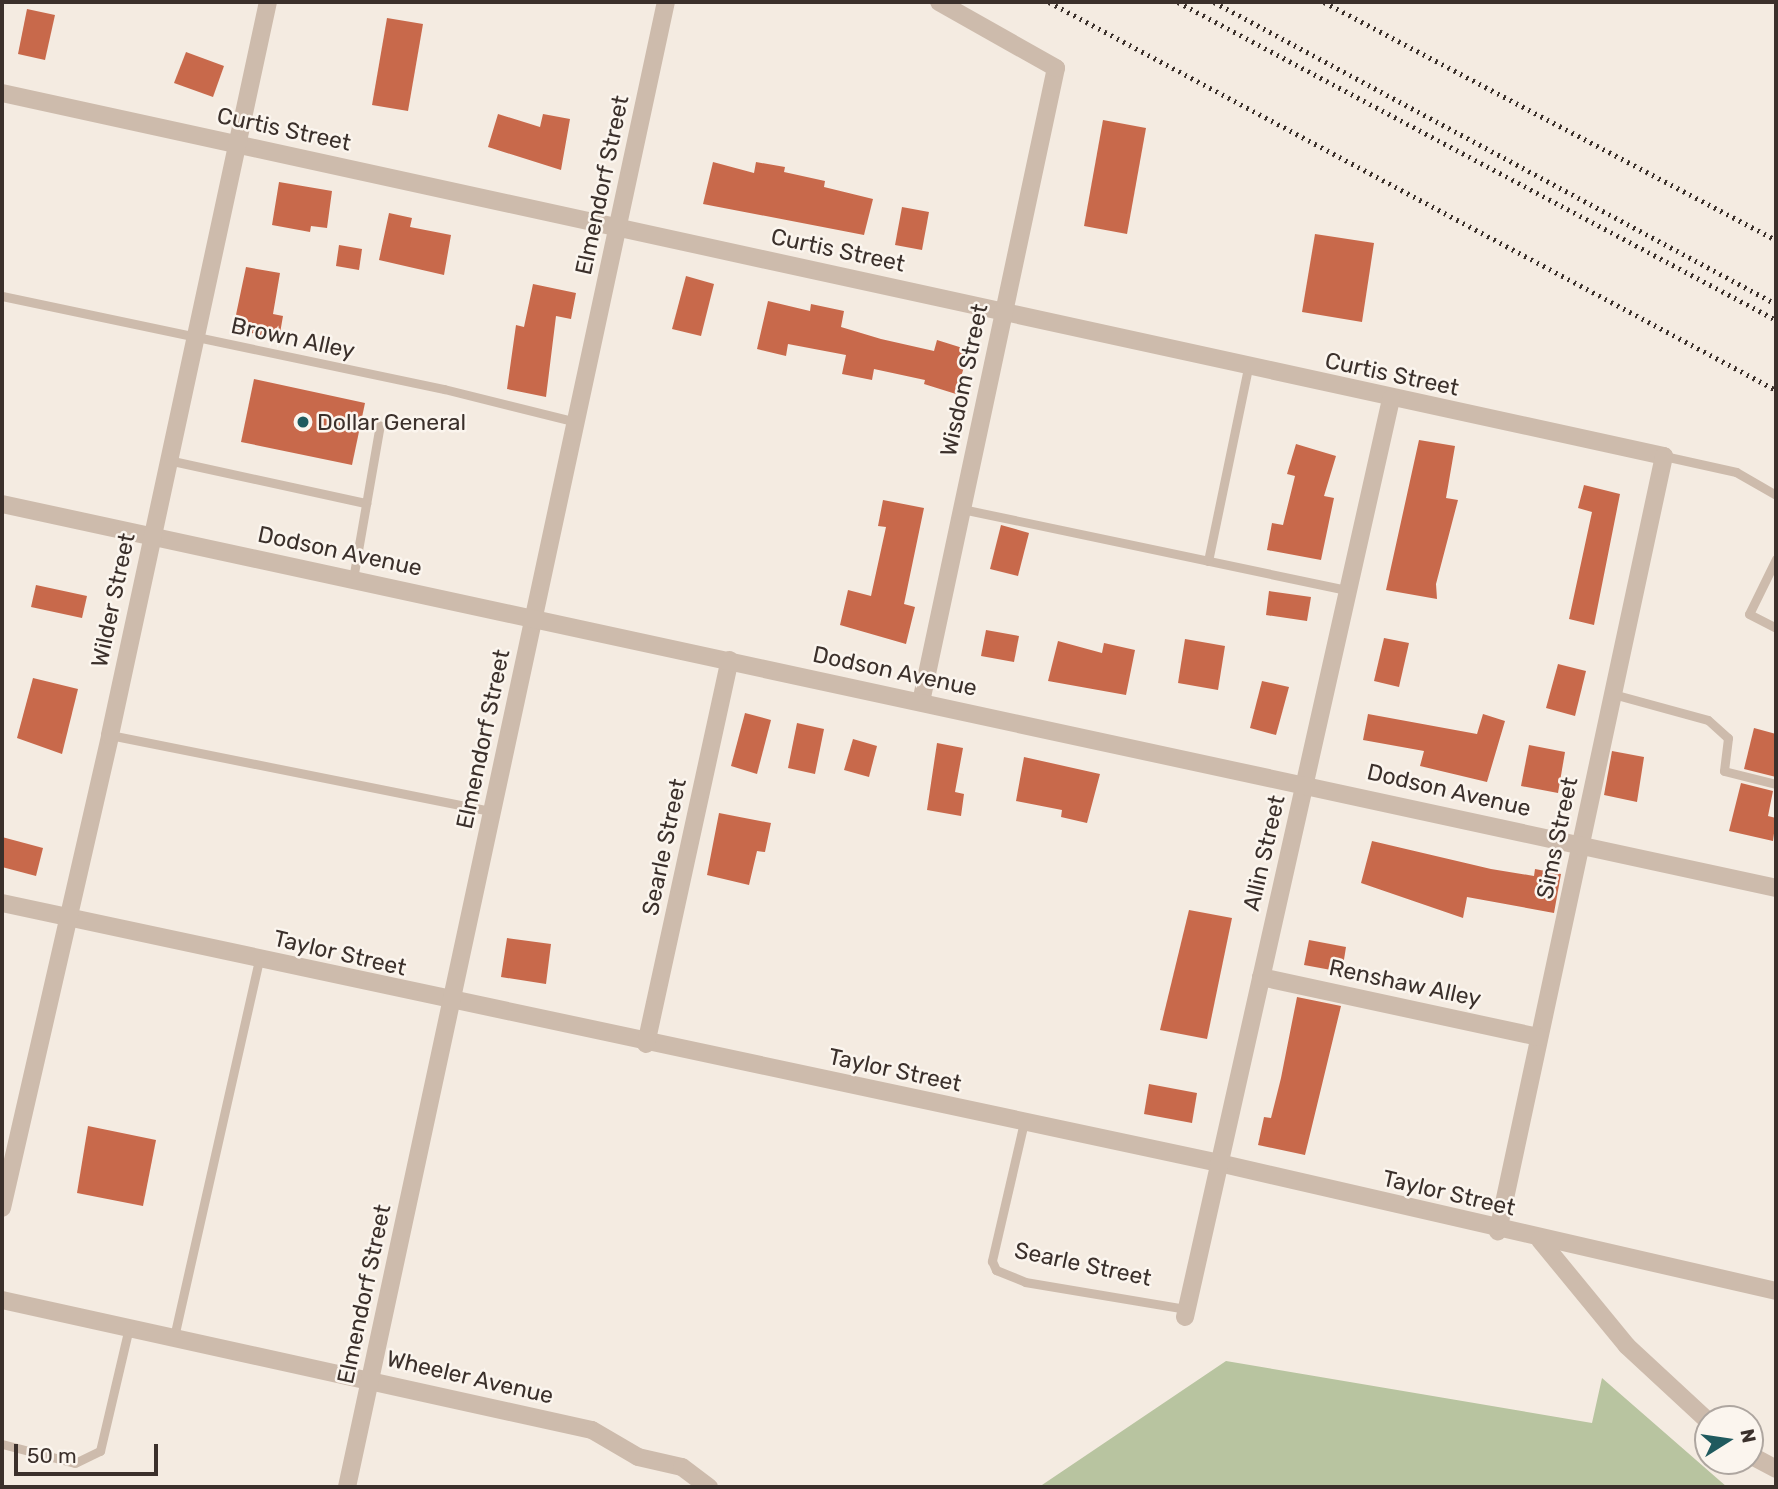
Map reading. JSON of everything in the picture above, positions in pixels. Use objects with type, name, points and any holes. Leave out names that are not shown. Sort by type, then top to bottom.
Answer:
[{"type":"street","name":"Wilder Street","points":[[2,1208],[110,735],[268,2]]},
{"type":"street","name":"Elmendorf Street","points":[[347,1487],[666,2]]},
{"type":"street","name":"Wisdom Street","points":[[920,702],[1056,68],[939,2]]},
{"type":"street","name":"Curtis Street","points":[[2,93],[1248,368],[1664,456]]},
{"type":"street","name":"Allin Street","points":[[1186,1313],[1391,399]]},
{"type":"street","name":"Sims Street","points":[[1498,1231],[1664,456]]},
{"type":"street","name":"Dodson Avenue","points":[[2,504],[1305,783],[1776,888]]},
{"type":"street","name":"Searle Street","points":[[646,1044],[730,660]]},
{"type":"street","name":"Taylor Street","points":[[2,903],[451,1003],[1220,1163],[1498,1231],[1776,1291]]},
{"type":"street","name":"Renshaw Alley","points":[[1261,977],[1539,1037]]},
{"type":"street","points":[[1540,1240],[1627,1346],[1694,1408]]},
{"type":"street","name":"Wheeler Avenue","points":[[2,1300],[592,1430],[638,1457],[682,1467],[709,1487]]},
{"type":"lane","name":"Brown Alley","points":[[2,296],[444,389],[576,422]]},
{"type":"lane","points":[[1208,561],[1248,368]]},
{"type":"lane","points":[[353,579],[380,425]]},
{"type":"lane","points":[[1664,456],[1736,472],[1776,495]]},
{"type":"lane","points":[[168,460],[366,503]]},
{"type":"lane","points":[[962,509],[1348,590]]},
{"type":"lane","points":[[1776,559],[1749,614],[1776,628]]},
{"type":"lane","points":[[1613,694],[1708,720],[1728,738],[1724,771],[1776,784]]},
{"type":"lane","points":[[110,735],[492,811]]},
{"type":"lane","points":[[174,1337],[259,960]]},
{"type":"lane","name":"Searle Street","points":[[1024,1122],[992,1261],[996,1270],[1025,1282],[1186,1313]]},
{"type":"lane","points":[[2,1444],[75,1463],[100,1451],[128,1327]]},
{"type":"green space","points":[[1226,1361],[1592,1423],[1602,1378],[1694,1458],[1694,1475],[1713,1475],[1727,1487],[1039,1487]]},
{"type":"building","points":[[27,9],[55,15],[45,60],[18,54]]},
{"type":"building","points":[[387,18],[423,24],[408,111],[372,105]]},
{"type":"building","points":[[186,52],[224,66],[213,97],[174,83]]},
{"type":"building","points":[[498,114],[540,127],[543,114],[570,119],[561,170],[488,147]]},
{"type":"building","points":[[1103,120],[1146,128],[1127,234],[1084,226]]},
{"type":"building","points":[[713,162],[754,173],[756,162],[785,167],[784,172],[825,181],[824,187],[873,199],[864,235],[703,204]]},
{"type":"building","points":[[279,182],[332,191],[327,228],[311,226],[310,232],[272,225]]},
{"type":"building","points":[[902,207],[929,212],[922,250],[895,245]]},
{"type":"building","points":[[389,213],[412,218],[410,227],[451,235],[444,275],[379,260]]},
{"type":"building","points":[[1315,234],[1374,243],[1362,322],[1302,312]]},
{"type":"building","points":[[339,245],[362,249],[359,270],[336,266]]},
{"type":"building","points":[[246,267],[280,273],[273,314],[283,316],[279,339],[233,329]]},
{"type":"building","points":[[686,276],[714,284],[701,336],[672,329]]},
{"type":"building","points":[[533,284],[576,293],[571,319],[556,316],[546,397],[507,389],[516,325],[524,327]]},
{"type":"building","points":[[768,301],[810,311],[811,304],[844,311],[841,327],[881,339],[934,351],[937,340],[969,350],[956,394],[924,384],[925,380],[874,369],[872,380],[842,374],[846,355],[788,344],[786,356],[757,349]]},
{"type":"building","name":"Dollar General","points":[[254,379],[365,403],[352,465],[241,442]]},
{"type":"building","points":[[1419,440],[1455,446],[1446,498],[1458,500],[1436,584],[1437,599],[1386,590]]},
{"type":"building","points":[[1296,444],[1336,456],[1324,496],[1334,498],[1321,560],[1267,550],[1272,523],[1283,525],[1295,476],[1287,474]]},
{"type":"building","points":[[1584,485],[1620,494],[1594,625],[1569,619],[1592,512],[1578,508]]},
{"type":"building","points":[[883,500],[924,508],[904,604],[915,607],[906,644],[840,625],[848,590],[871,596],[886,527],[878,526]]},
{"type":"building","points":[[1001,525],[1029,533],[1018,576],[990,569]]},
{"type":"building","points":[[36,585],[87,596],[82,618],[31,607]]},
{"type":"building","points":[[1269,591],[1311,597],[1307,621],[1266,615]]},
{"type":"building","points":[[986,630],[1019,636],[1014,662],[981,656]]},
{"type":"building","points":[[1384,638],[1409,643],[1399,687],[1374,681]]},
{"type":"building","points":[[1185,639],[1225,646],[1218,690],[1178,683]]},
{"type":"building","points":[[1058,641],[1102,653],[1104,643],[1135,650],[1126,695],[1048,681]]},
{"type":"building","points":[[1558,664],[1586,671],[1575,716],[1546,708]]},
{"type":"building","points":[[33,678],[78,689],[62,754],[17,738]]},
{"type":"building","points":[[1262,681],[1289,687],[1276,735],[1250,728]]},
{"type":"building","points":[[745,713],[771,720],[757,774],[731,766]]},
{"type":"building","points":[[1368,714],[1477,734],[1483,714],[1505,721],[1487,782],[1420,766],[1424,751],[1363,740]]},
{"type":"building","points":[[797,723],[824,729],[815,774],[788,768]]},
{"type":"building","points":[[1754,728],[1776,734],[1776,777],[1744,769]]},
{"type":"building","points":[[853,739],[877,746],[869,777],[844,770]]},
{"type":"building","points":[[937,743],[963,748],[955,792],[964,794],[961,816],[927,810]]},
{"type":"building","points":[[1529,745],[1565,752],[1558,793],[1521,786]]},
{"type":"building","points":[[1612,751],[1644,757],[1637,802],[1604,795]]},
{"type":"building","points":[[1024,757],[1100,774],[1087,823],[1061,817],[1062,810],[1016,801]]},
{"type":"building","points":[[1741,783],[1773,791],[1768,816],[1776,818],[1773,841],[1729,831]]},
{"type":"building","points":[[719,813],[771,823],[765,852],[757,851],[749,885],[707,875]]},
{"type":"building","points":[[2,837],[43,848],[36,876],[2,867]]},
{"type":"building","points":[[1372,841],[1491,869],[1534,876],[1535,869],[1561,874],[1554,913],[1467,897],[1463,918],[1361,883]]},
{"type":"building","points":[[1189,910],[1232,918],[1207,1039],[1160,1030]]},
{"type":"building","points":[[507,938],[551,944],[546,984],[501,977]]},
{"type":"building","points":[[1309,940],[1346,947],[1342,972],[1304,965]]},
{"type":"building","points":[[1297,997],[1341,1006],[1305,1155],[1258,1145],[1264,1117],[1271,1118]]},
{"type":"building","points":[[1149,1084],[1197,1093],[1192,1123],[1144,1114]]},
{"type":"building","points":[[88,1126],[156,1140],[143,1206],[77,1193]]},
{"type":"railway","points":[[1049,2],[1776,390]]},
{"type":"railway","points":[[1178,2],[1776,320]]},
{"type":"railway","points":[[1214,2],[1776,304]]},
{"type":"railway","points":[[1324,2],[1776,240]]},
{"type":"place","name":"Dollar General","points":[[303,422]]}]
